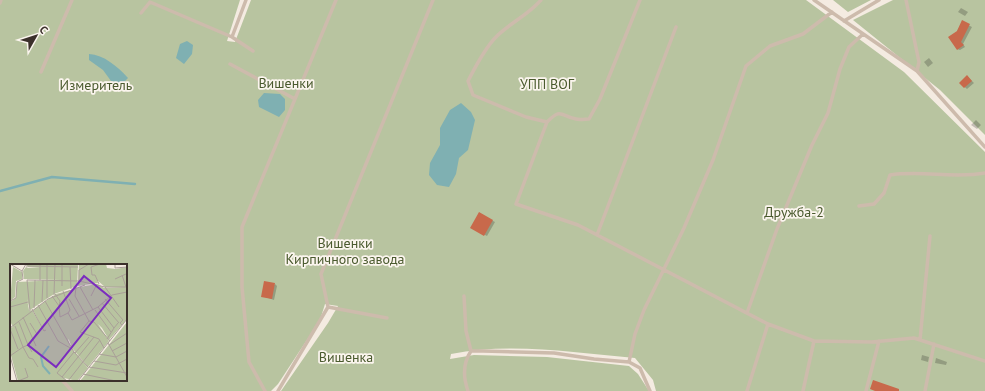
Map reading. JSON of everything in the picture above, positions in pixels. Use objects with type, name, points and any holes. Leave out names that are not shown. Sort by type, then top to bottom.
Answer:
[{"type":"lane","points":[[41,72],[72,0]]},
{"type":"lane","points":[[232,37],[246,0]]},
{"type":"lane","points":[[266,391],[249,362],[242,287],[242,227],[336,0]]},
{"type":"lane","points":[[278,391],[328,307],[321,274],[433,0]]},
{"type":"lane","points":[[541,0],[530,12],[496,37],[482,54],[468,81],[473,95],[526,116],[547,122]]},
{"type":"lane","points":[[640,0],[600,99],[589,119],[575,119],[562,113],[556,114],[547,122],[516,204],[578,225],[768,324],[814,341],[879,341],[914,338],[985,362]]},
{"type":"lane","points":[[814,0],[917,71],[985,147]]},
{"type":"lane","points":[[844,21],[880,0]]},
{"type":"lane","points":[[906,0],[919,62],[917,71]]},
{"type":"lane","points":[[141,13],[150,1],[232,37],[253,51]]},
{"type":"lane","points":[[629,362],[635,334],[644,310],[664,270],[713,160],[746,66],[770,46],[803,34],[832,12]]},
{"type":"lane","points":[[597,235],[676,27]]},
{"type":"lane","points":[[747,313],[777,229],[812,145],[828,113],[840,69],[849,48],[863,34]]},
{"type":"lane","points":[[230,64],[295,99]]},
{"type":"lane","points":[[859,206],[874,204],[884,193],[890,175],[909,173],[968,176],[985,173]]},
{"type":"lane","points":[[920,340],[930,236]]},
{"type":"lane","points":[[464,296],[466,331],[471,351],[465,360],[464,382],[468,391]]},
{"type":"lane","points":[[328,307],[387,318]]},
{"type":"lane","points":[[747,391],[768,324]]},
{"type":"lane","points":[[803,391],[814,341]]},
{"type":"lane","points":[[866,391],[879,341]]},
{"type":"lane","points":[[925,391],[934,344]]},
{"type":"lane","points":[[471,351],[554,352],[594,359],[629,362],[640,368],[650,391]]},
{"type":"lane","points":[[63,381],[72,391]]},
{"type":"green space","points":[[0,0],[240,0],[227,41],[235,42],[251,0],[806,0],[904,72],[985,152],[985,391],[656,391],[653,380],[635,358],[566,351],[497,349],[451,354],[450,359],[474,355],[547,357],[629,366],[638,374],[649,391],[281,391],[338,306],[325,304],[320,320],[278,384],[271,391],[0,391]]},
{"type":"green space","points":[[833,0],[871,0],[848,12]]},
{"type":"green space","points":[[893,0],[985,0],[985,135],[940,90],[853,20]]},
{"type":"water","points":[[187,41],[193,45],[192,54],[184,64],[176,58],[180,44]]},
{"type":"water","points":[[89,54],[100,56],[110,62],[128,78],[122,84],[111,81],[103,70],[89,60]]},
{"type":"water","points":[[264,93],[280,94],[285,99],[285,110],[279,117],[259,107],[258,100]]},
{"type":"water","points":[[461,103],[471,112],[475,120],[468,150],[459,158],[456,174],[449,187],[437,185],[429,175],[430,163],[440,145],[440,128],[450,110]]},
{"type":"building","points":[[962,20],[970,24],[961,42],[964,45],[957,50],[948,37],[957,31]]},
{"type":"building","points":[[967,75],[972,81],[964,88],[959,83]]},
{"type":"building","points":[[479,212],[493,220],[484,236],[470,228]]},
{"type":"building","points":[[264,281],[275,283],[272,299],[261,297]]},
{"type":"building","points":[[873,380],[899,389],[899,391],[875,391],[870,389]]},
{"type":"waterway","points":[[0,191],[52,177],[135,184]]},
{"type":"park label","name":"Вишенки","points":[[286,83]]},
{"type":"park label","name":"УПП ВОГ","points":[[547,84]]},
{"type":"park label","name":"Измеритель","points":[[96,85]]},
{"type":"park label","name":"Дружба-2","points":[[794,212]]},
{"type":"park label","name":"Вишенки Кирпичного завода","points":[[345,252]]},
{"type":"park label","name":"Вишенка","points":[[346,357]]}]
